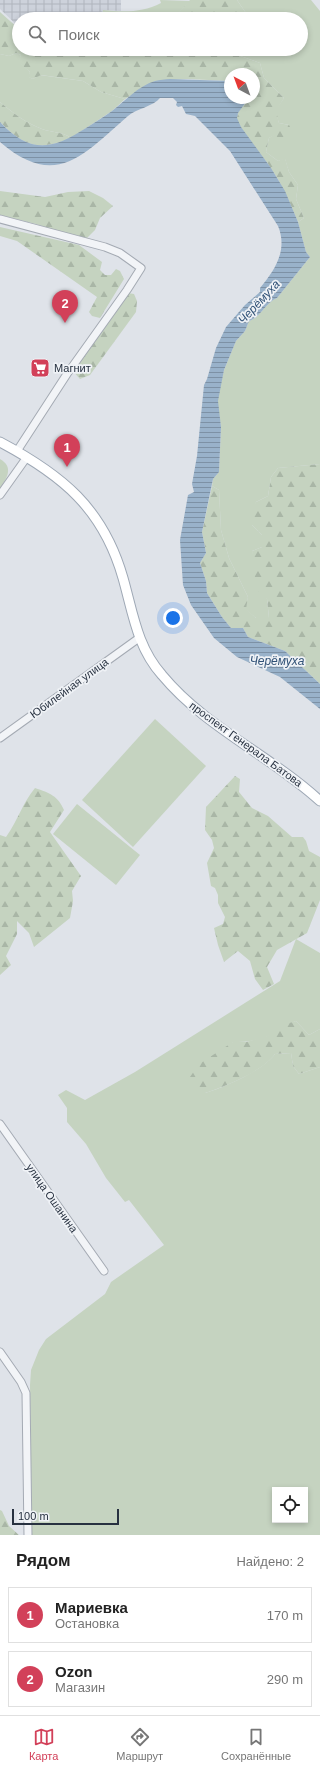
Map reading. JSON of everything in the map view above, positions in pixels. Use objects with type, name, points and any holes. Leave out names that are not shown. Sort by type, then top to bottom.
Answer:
[{"type":"main road","name":"проспект Генерала Батова","points":[[0,442],[27,457],[70,488],[91,511],[110,541],[119,566],[139,638],[158,671],[189,703],[216,725],[297,782],[320,801]]},
{"type":"street","points":[[0,219],[105,247],[126,257],[141,268],[67,374],[17,451]]},
{"type":"street","points":[[0,495],[27,457]]},
{"type":"street","name":"Юбилейная улица","points":[[0,738],[139,638]]},
{"type":"street","name":"улица Ошанина","points":[[0,1124],[104,1271]]},
{"type":"street","points":[[0,1352],[24,1389],[27,1404],[26,1467],[28,1535]]},
{"type":"shaded area","points":[[0,0],[121,0],[121,11],[12,12],[12,20],[0,9]]},
{"type":"green space","points":[[160,0],[190,1],[180,12],[103,12],[103,10],[125,11],[147,9],[161,3]]},
{"type":"green space","points":[[190,0],[237,0],[245,12],[179,12]]},
{"type":"green space","points":[[237,0],[311,0],[320,11],[320,464],[278,468],[271,477],[268,496],[256,502],[252,525],[262,535],[262,547],[252,551],[267,599],[269,618],[256,618],[245,609],[248,597],[229,558],[221,530],[219,490],[212,486],[213,479],[219,472],[221,427],[217,401],[224,370],[236,341],[245,331],[249,321],[257,316],[269,303],[277,298],[310,257],[306,252],[298,222],[304,218],[296,199],[298,185],[289,172],[285,159],[278,161],[266,152],[269,138],[289,125],[279,123],[275,111],[284,98],[264,78],[260,63],[240,56],[308,56],[308,12],[245,12]]},
{"type":"green space","points":[[0,12],[12,23],[12,55],[9,56],[0,54]]},
{"type":"green space","points":[[0,54],[9,56],[12,55],[12,56],[21,56],[19,62],[30,72],[29,77],[33,79],[40,75],[83,81],[101,92],[125,99],[112,111],[71,138],[64,134],[36,127],[0,102]]},
{"type":"green space","points":[[21,56],[240,56],[260,63],[264,78],[284,98],[276,111],[279,123],[289,125],[293,133],[291,139],[284,143],[275,135],[269,138],[266,152],[278,161],[285,158],[289,172],[298,185],[296,199],[304,218],[298,222],[278,180],[267,162],[242,130],[237,119],[240,110],[244,104],[260,104],[260,68],[224,68],[224,81],[187,79],[155,81],[125,99],[101,92],[83,81],[41,75],[33,79],[28,77],[30,72],[18,62]]},
{"type":"green space","points":[[0,102],[25,121],[36,127],[64,134],[71,138],[60,142],[41,145],[32,144],[17,137],[0,122]]},
{"type":"green space","points":[[0,191],[45,197],[68,192],[89,191],[103,198],[113,206],[100,218],[95,230],[87,238],[0,215]]},
{"type":"green space","points":[[0,227],[79,245],[102,262],[100,270],[105,275],[111,275],[116,269],[120,271],[124,279],[100,318],[92,316],[89,312],[97,297],[17,241],[0,236]]},
{"type":"green space","points":[[128,293],[134,294],[137,301],[136,312],[90,375],[80,379],[72,370]]},
{"type":"green space","points":[[0,459],[7,466],[8,473],[0,488]]},
{"type":"green space","points":[[320,464],[320,684],[285,651],[248,637],[243,628],[231,628],[222,617],[207,593],[206,581],[200,563],[206,553],[202,532],[212,486],[219,490],[221,530],[229,558],[248,597],[246,609],[256,618],[269,618],[267,599],[256,589],[252,551],[262,547],[262,535],[252,525],[249,515],[256,502],[268,496],[271,477],[278,468]]},
{"type":"green space","points":[[155,719],[206,766],[133,847],[82,800]]},
{"type":"green space","points":[[235,776],[240,779],[239,792],[252,808],[268,816],[292,837],[303,837],[309,851],[320,857],[320,900],[307,933],[277,950],[267,967],[274,984],[263,990],[255,979],[250,961],[238,951],[224,962],[214,928],[223,924],[225,917],[218,903],[218,895],[215,888],[211,886],[207,863],[214,848],[212,840],[205,830],[206,807]]},
{"type":"green space","points":[[35,788],[53,796],[62,805],[64,810],[50,832],[81,876],[72,891],[73,901],[70,918],[34,947],[29,933],[17,921],[17,934],[6,956],[11,965],[0,975],[0,835],[6,837]]},
{"type":"green space","points":[[77,804],[140,855],[116,885],[53,834]]},
{"type":"green space","points":[[296,939],[320,953],[320,1029],[309,1035],[296,1021],[264,1038],[233,1042],[205,1093],[243,1078],[275,1054],[291,1053],[293,1066],[299,1074],[320,1067],[320,1535],[32,1535],[30,1385],[31,1370],[39,1350],[46,1339],[105,1294],[111,1282],[164,1245],[129,1200],[125,1202],[106,1178],[86,1144],[67,1122],[67,1108],[58,1095],[66,1090],[85,1100],[135,1072],[280,981]]},
{"type":"green space","points":[[296,1021],[309,1035],[320,1029],[320,1067],[299,1074],[293,1066],[291,1053],[275,1054],[262,1067],[243,1078],[205,1093],[192,1088],[190,1077],[199,1064],[233,1042],[246,1042],[267,1036],[286,1024]]},
{"type":"green space","points":[[0,1510],[2,1511],[9,1526],[19,1535],[0,1535]]},
{"type":"water","name":"Черёмуха","points":[[162,80],[224,81],[224,104],[245,104],[238,113],[237,118],[241,127],[271,168],[285,191],[298,222],[306,252],[310,257],[277,298],[269,303],[257,316],[249,321],[245,331],[236,341],[224,370],[218,401],[221,427],[219,472],[213,479],[202,532],[206,553],[200,563],[206,581],[207,593],[222,617],[231,628],[243,628],[248,637],[285,651],[320,684],[320,709],[280,677],[237,657],[214,638],[191,605],[183,585],[180,540],[188,495],[194,492],[192,484],[197,456],[204,385],[216,348],[226,327],[245,305],[260,292],[260,288],[275,267],[281,251],[282,243],[278,226],[230,151],[195,116],[186,114],[182,106],[178,107],[176,105],[177,102],[173,98],[160,98],[154,103],[131,114],[97,143],[68,162],[53,165],[37,164],[20,156],[0,142],[0,122],[21,140],[31,144],[42,145],[62,141],[106,115],[143,86]]},
{"type":"place","name":"Ozon","points":[[65,323]]},
{"type":"place","name":"Магнит","points":[[40,368]]},
{"type":"place","name":"Мариевка","points":[[67,467]]}]
